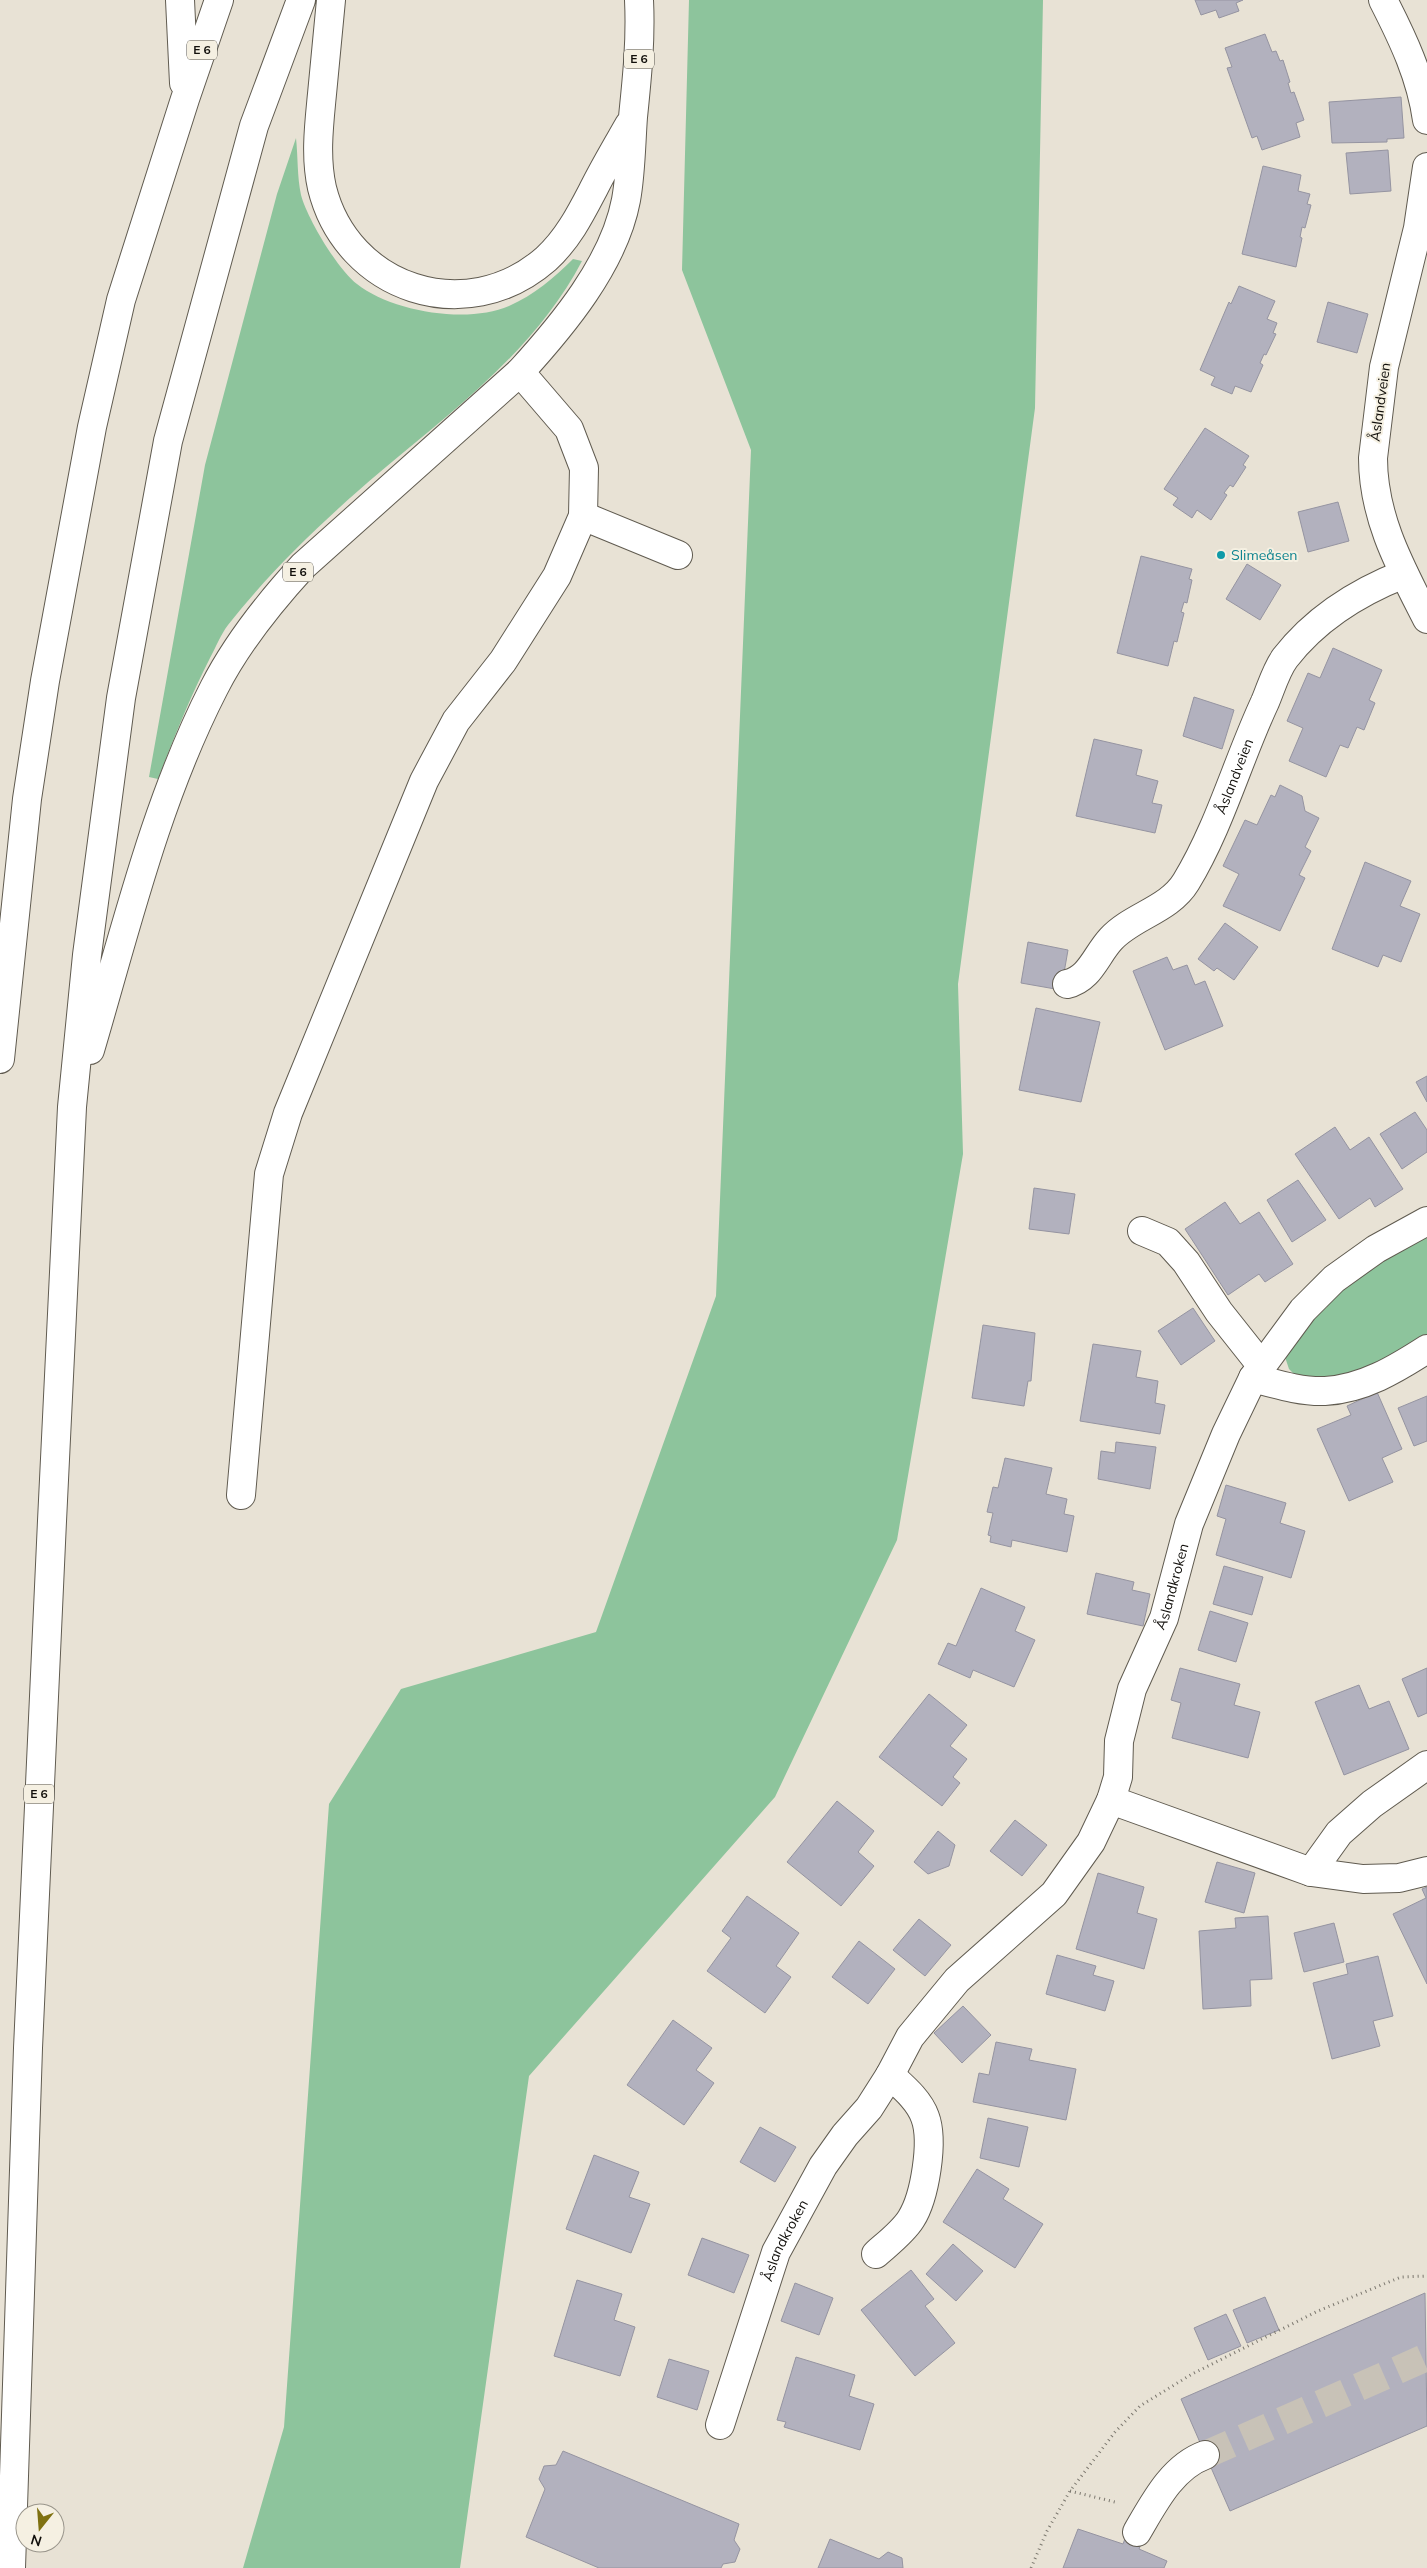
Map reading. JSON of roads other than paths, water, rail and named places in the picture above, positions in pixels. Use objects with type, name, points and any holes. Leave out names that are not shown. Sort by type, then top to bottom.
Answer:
[{"type":"main road","name":"E 6","points":[[180,0],[185,99]]},
{"type":"main road","name":"E 6","points":[[0,1058],[27,799],[70,539],[121,300],[185,99],[219,0]]},
{"type":"main road","name":"E 6","points":[[11,2568],[28,2048],[72,1107],[87,955],[120,708],[168,441],[254,126],[301,0]]},
{"type":"main road","name":"E 6","points":[[331,0],[318,140],[322,187],[334,222],[352,248],[367,263],[406,286],[433,292],[470,293],[508,282],[545,259],[560,244],[583,211],[633,117]]},
{"type":"main road","name":"E 6","points":[[72,1107],[164,805],[215,687],[264,611],[304,566],[520,372],[552,338],[577,305],[598,270],[616,231],[626,200],[639,61],[639,0]]},
{"type":"main road","points":[[1383,0],[1410,56],[1423,94],[1427,120]]},
{"type":"main road","name":"Åslandveien","points":[[1427,166],[1422,228],[1384,367],[1372,458],[1383,526],[1427,620]]},
{"type":"main road","points":[[241,1496],[269,1174],[288,1113],[424,781],[456,721],[503,661],[557,576],[583,516],[584,468],[569,429],[520,372]]},
{"type":"main road","points":[[583,516],[678,555]]},
{"type":"main road","name":"Åslandveien","points":[[1067,984],[1075,982],[1086,973],[1112,938],[1173,897],[1185,884],[1221,812],[1253,727],[1284,660],[1321,619],[1372,587],[1404,574]]},
{"type":"main road","name":"Åslandkroken","points":[[720,2425],[750,2326],[776,2252],[823,2166],[845,2135],[869,2108],[890,2075],[910,2037],[958,1980],[1054,1894],[1091,1842],[1111,1800],[1118,1777],[1119,1741],[1132,1689],[1164,1618],[1189,1524],[1226,1434],[1257,1372],[1303,1310],[1334,1279],[1376,1249],[1427,1221]]},
{"type":"main road","points":[[1142,1231],[1168,1242],[1186,1262],[1257,1372],[1287,1387],[1325,1391],[1363,1383],[1390,1373],[1427,1349]]},
{"type":"main road","points":[[1310,1872],[1339,1833],[1372,1804],[1427,1764]]},
{"type":"main road","points":[[1111,1800],[1310,1872],[1363,1878],[1390,1878],[1427,1871]]},
{"type":"main road","points":[[876,2254],[911,2220],[921,2196],[928,2149],[925,2116],[914,2099],[890,2075]]},
{"type":"main road","points":[[1138,2532],[1165,2487],[1194,2459],[1205,2455]]},
{"type":"tunnel","points":[[1205,2455],[1427,2357]]},
{"type":"place","name":"Slimeåsen","points":[[1221,555]]}]
